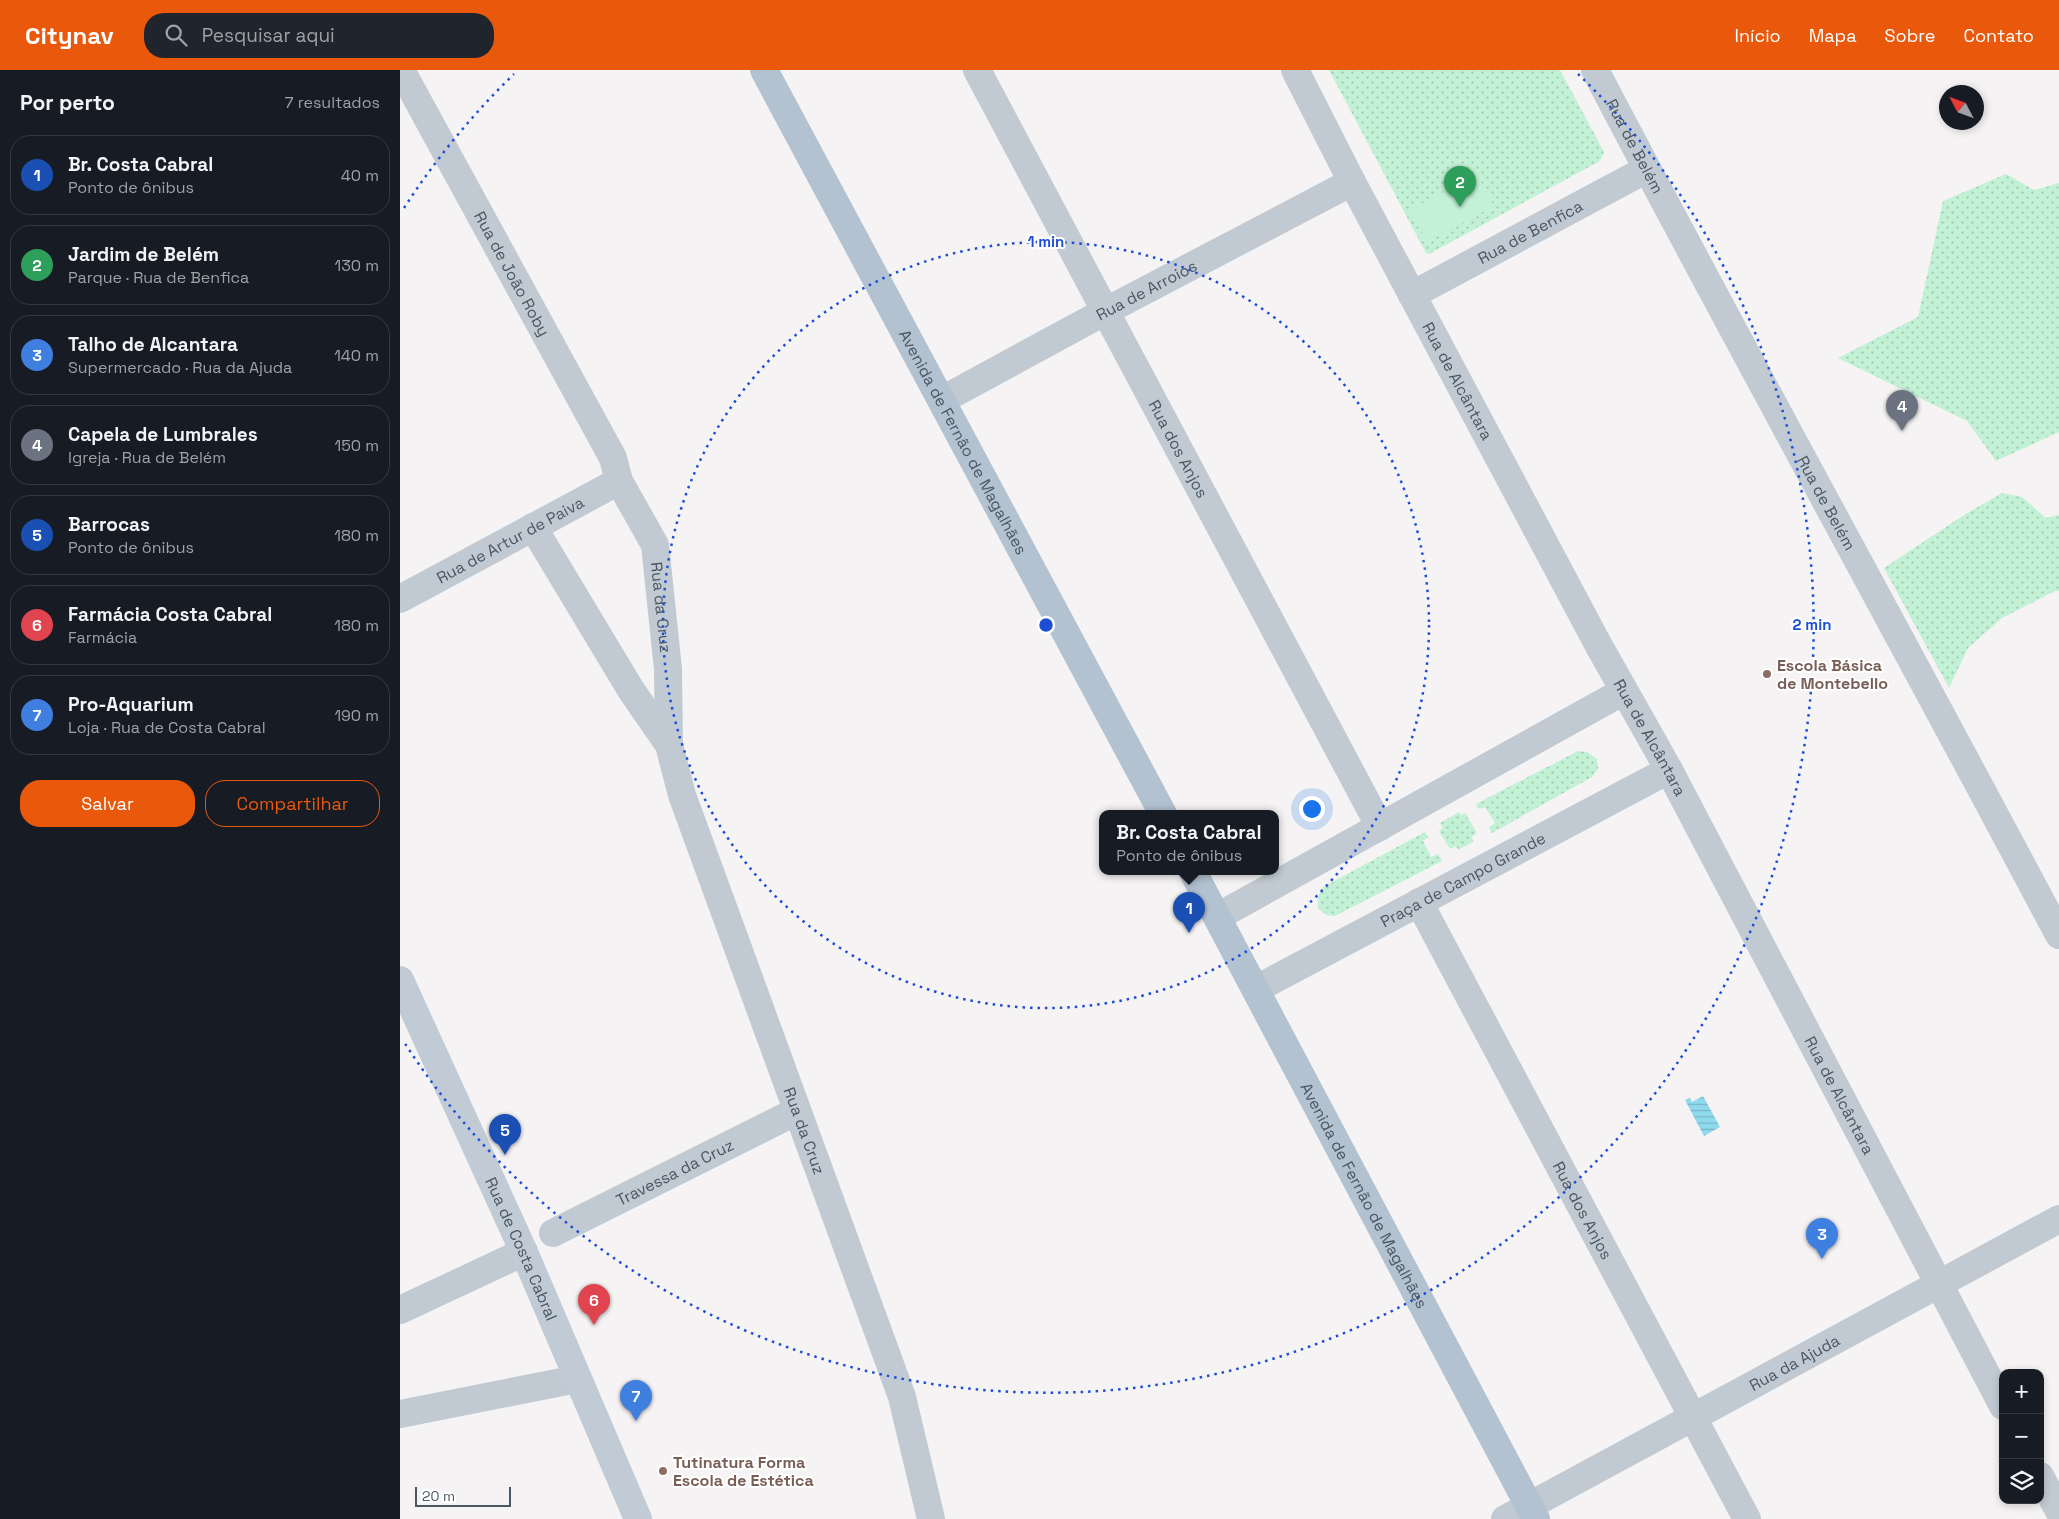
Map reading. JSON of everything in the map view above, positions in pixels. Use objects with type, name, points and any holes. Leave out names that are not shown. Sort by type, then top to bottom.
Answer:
[{"type":"main road","name":"Avenida de Fernão de Magalhães","points":[[764,70],[1161,810]]},
{"type":"main road","name":"Avenida de Fernão de Magalhães","points":[[1196,875],[1532,1513]]},
{"type":"main road","name":"Rua de Costa Cabral","points":[[400,980],[524,1252],[638,1519]]},
{"type":"street","name":"Rua de João Roby","points":[[400,70],[613,458],[619,481]]},
{"type":"street","name":"Rua dos Anjos","points":[[977,70],[1104,312],[1380,827]]},
{"type":"street","name":"Rua de Alcântara","points":[[1295,70],[1412,295],[1624,691],[1669,770],[1999,1399]]},
{"type":"street","name":"Rua de Belém","points":[[1595,70],[2059,935]]},
{"type":"street","name":"Rua de Benfica","points":[[1412,295],[1647,168]]},
{"type":"street","name":"Rua de Arroios","points":[[942,400],[1104,312],[1352,182]]},
{"type":"street","name":"Rua de Artur de Paiva","points":[[400,599],[619,481]]},
{"type":"street","name":"Rua da Cruz","points":[[619,481],[655,545],[668,669],[669,745],[688,813],[902,1397],[932,1519]]},
{"type":"street","name":"Rua da Cruz","points":[[533,527],[631,690],[669,745]]},
{"type":"street","points":[[1217,917],[1624,691]]},
{"type":"street","name":"Praça de Campo Grande","points":[[1256,989],[1669,770]]},
{"type":"street","name":"Rua dos Anjos","points":[[1419,902],[1695,1417],[1747,1519]]},
{"type":"street","name":"Travessa da Cruz","points":[[553,1233],[797,1111]]},
{"type":"street","name":"Rua da Ajuda","points":[[1505,1519],[1532,1513],[1695,1417],[2059,1220]]},
{"type":"street","points":[[400,1310],[524,1252]]},
{"type":"street","points":[[400,1414],[578,1379]]},
{"type":"street","points":[[2044,1483],[2059,1511]]},
{"type":"green space","points":[[1329,70],[1560,70],[1604,152],[1600,161],[1429,254],[1426,253]]},
{"type":"green space","points":[[1477,174],[1494,206],[1427,242],[1410,210]]},
{"type":"green space","points":[[2006,174],[2034,190],[2059,183],[2059,432],[1996,461],[1967,421],[1838,358],[1918,317],[1943,201]]},
{"type":"green space","points":[[2002,493],[2022,497],[2046,518],[2059,515],[2059,591],[2055,591],[2002,618],[1968,648],[1949,688],[1884,568],[1964,515]]},
{"type":"green space","points":[[1578,751],[1587,752],[1597,759],[1598,769],[1592,777],[1492,833],[1489,827],[1495,823],[1485,807],[1479,809],[1476,804]]},
{"type":"green space","points":[[1459,812],[1461,815],[1465,813],[1477,833],[1471,837],[1474,841],[1458,850],[1456,846],[1450,849],[1439,831],[1443,828],[1440,823]]},
{"type":"green space","points":[[1425,832],[1428,837],[1423,841],[1431,857],[1438,854],[1442,861],[1335,916],[1326,915],[1318,908],[1318,897],[1323,887]]},
{"type":"water","points":[[1703,1096],[1720,1127],[1704,1136],[1685,1100],[1690,1098],[1692,1102]]},
{"type":"place","name":"Jardim de Belém","points":[[1460,207]]},
{"type":"place","name":"Capela de Lumbrales","points":[[1902,431]]},
{"type":"place","name":"Escola Básica de Montebello","points":[[1767,674]]},
{"type":"place","name":"Br. Costa Cabral","points":[[1189,933]]},
{"type":"place","name":"Barrocas","points":[[505,1155]]},
{"type":"place","name":"Talho de Alcantara","points":[[1822,1259]]},
{"type":"place","name":"Farmácia Costa Cabral","points":[[594,1325]]},
{"type":"place","name":"Pro-Aquarium","points":[[636,1421]]},
{"type":"place","name":"Tutinatura Forma Escola de Estética","points":[[663,1471]]}]
